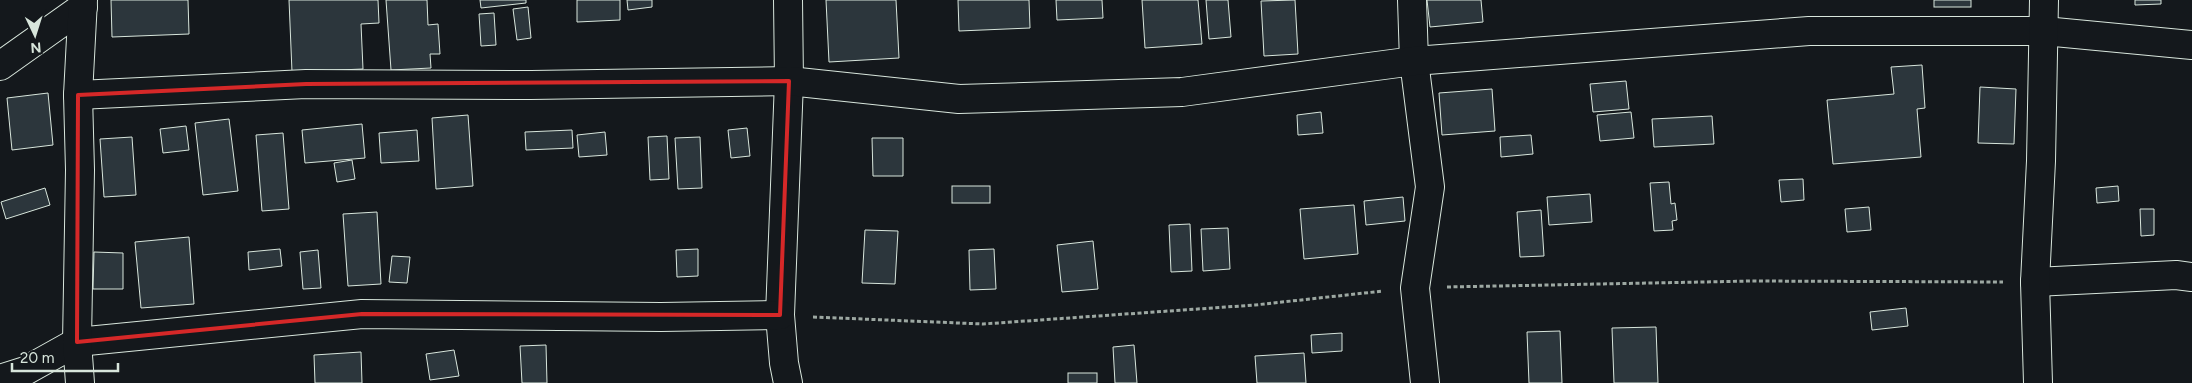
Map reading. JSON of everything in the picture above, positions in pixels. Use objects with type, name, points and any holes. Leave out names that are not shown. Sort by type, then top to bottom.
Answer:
[{"type":"street","points":[[788,0],[789,81],[780,315],[784,363],[788,383]]},
{"type":"street","points":[[1412,0],[1414,61],[1430,186],[1414,288],[1425,383]]},
{"type":"street","points":[[2038,383],[2035,282],[2044,0]]},
{"type":"street","points":[[0,66],[83,4]]},
{"type":"street","points":[[80,383],[77,342],[80,170],[78,95],[83,4]]},
{"type":"street","points":[[78,95],[306,84],[531,85],[789,81],[969,99],[1182,92],[1414,61],[1808,31],[2044,31],[2192,45]]},
{"type":"street","points":[[2035,282],[2176,275],[2192,277]]},
{"type":"street","points":[[0,379],[25,371],[77,342],[362,314],[652,317],[780,315]]},
{"type":"highlighted area","points":[[789,81],[780,315],[362,314],[77,342],[78,95],[306,84]]},
{"type":"building","points":[[111,0],[188,0],[189,34],[112,37]]},
{"type":"building","points":[[289,0],[378,0],[379,23],[361,24],[363,69],[292,72]]},
{"type":"building","points":[[386,0],[427,0],[428,25],[438,24],[440,54],[430,54],[431,68],[391,70]]},
{"type":"building","points":[[480,0],[526,0],[526,3],[481,8]]},
{"type":"building","points":[[577,0],[620,0],[620,20],[577,22]]},
{"type":"building","points":[[627,0],[652,0],[652,7],[628,10]]},
{"type":"building","points":[[826,0],[896,0],[899,58],[829,62]]},
{"type":"building","points":[[958,0],[1029,0],[1030,28],[959,31]]},
{"type":"building","points":[[1056,0],[1102,0],[1103,18],[1057,20]]},
{"type":"building","points":[[1142,0],[1198,0],[1202,44],[1145,48]]},
{"type":"building","points":[[1206,0],[1228,0],[1231,37],[1209,39]]},
{"type":"building","points":[[1295,0],[1298,54],[1264,56],[1261,1]]},
{"type":"building","points":[[1427,0],[1481,0],[1483,22],[1430,27]]},
{"type":"building","points":[[1934,0],[1971,0],[1971,7],[1934,7]]},
{"type":"building","points":[[2135,0],[2161,0],[2161,4],[2135,5]]},
{"type":"building","points":[[528,7],[531,38],[517,40],[513,9]]},
{"type":"building","points":[[494,13],[496,45],[481,46],[479,14]]},
{"type":"building","points":[[1922,65],[1925,108],[1917,109],[1921,157],[1833,164],[1827,100],[1894,94],[1891,67]]},
{"type":"building","points":[[1626,81],[1629,109],[1593,112],[1590,84]]},
{"type":"building","points":[[1980,87],[2016,89],[2014,144],[1978,143]]},
{"type":"building","points":[[1492,89],[1495,131],[1442,135],[1439,93]]},
{"type":"building","points":[[48,93],[53,145],[12,150],[7,98]]},
{"type":"building","points":[[1321,112],[1323,133],[1298,135],[1297,115]]},
{"type":"building","points":[[1631,112],[1634,138],[1600,141],[1597,115]]},
{"type":"building","points":[[468,115],[473,186],[436,189],[432,118]]},
{"type":"building","points":[[1712,116],[1714,144],[1654,147],[1652,119]]},
{"type":"building","points":[[229,119],[238,191],[203,195],[195,123]]},
{"type":"building","points":[[362,124],[365,158],[305,163],[302,130]]},
{"type":"building","points":[[186,126],[189,150],[163,153],[160,129]]},
{"type":"building","points":[[747,128],[750,156],[731,158],[728,130]]},
{"type":"building","points":[[417,130],[419,161],[381,163],[379,133]]},
{"type":"building","points":[[572,130],[573,148],[526,150],[525,132]]},
{"type":"building","points":[[605,132],[607,155],[579,157],[577,135]]},
{"type":"building","points":[[283,133],[289,209],[262,211],[256,135]]},
{"type":"building","points":[[1531,135],[1533,154],[1501,157],[1500,137]]},
{"type":"building","points":[[667,136],[669,179],[650,180],[648,137]]},
{"type":"building","points":[[132,137],[136,195],[104,197],[100,139]]},
{"type":"building","points":[[700,137],[702,188],[678,189],[675,138]]},
{"type":"building","points":[[872,138],[903,138],[903,176],[873,176]]},
{"type":"building","points":[[352,160],[355,179],[337,182],[334,163]]},
{"type":"building","points":[[1803,179],[1804,200],[1781,202],[1779,180]]},
{"type":"building","points":[[1669,182],[1671,204],[1675,203],[1677,220],[1672,221],[1673,230],[1654,231],[1650,183]]},
{"type":"building","points":[[952,186],[990,186],[990,203],[952,203]]},
{"type":"building","points":[[2118,186],[2119,201],[2097,203],[2096,188]]},
{"type":"building","points":[[45,188],[50,205],[6,219],[1,202]]},
{"type":"building","points":[[1590,194],[1592,222],[1549,225],[1547,197]]},
{"type":"building","points":[[1403,197],[1405,221],[1366,225],[1364,201]]},
{"type":"building","points":[[1354,205],[1358,254],[1304,259],[1300,209]]},
{"type":"building","points":[[1869,207],[1871,230],[1847,232],[1845,209]]},
{"type":"building","points":[[2140,209],[2154,209],[2154,235],[2141,236]]},
{"type":"building","points":[[1541,210],[1544,256],[1520,257],[1517,212]]},
{"type":"building","points":[[377,212],[381,284],[348,286],[343,214]]},
{"type":"building","points":[[1190,224],[1192,271],[1171,272],[1169,225]]},
{"type":"building","points":[[1228,228],[1230,269],[1203,271],[1201,229]]},
{"type":"building","points":[[865,230],[898,231],[895,284],[862,283]]},
{"type":"building","points":[[189,237],[194,304],[141,308],[135,242]]},
{"type":"building","points":[[1093,241],[1098,289],[1062,292],[1057,245]]},
{"type":"building","points":[[280,249],[282,266],[249,270],[248,252]]},
{"type":"building","points":[[698,249],[698,276],[677,277],[676,250]]},
{"type":"building","points":[[994,249],[996,289],[970,290],[969,250]]},
{"type":"building","points":[[318,250],[321,288],[303,289],[300,252]]},
{"type":"building","points":[[94,252],[123,253],[123,289],[93,289]]},
{"type":"building","points":[[392,256],[410,257],[407,283],[389,282]]},
{"type":"building","points":[[1906,308],[1908,326],[1872,330],[1870,312]]},
{"type":"building","points":[[1656,327],[1658,383],[1614,383],[1612,328]]},
{"type":"building","points":[[1560,331],[1562,383],[1529,383],[1527,332]]},
{"type":"building","points":[[1342,333],[1342,351],[1312,353],[1311,335]]},
{"type":"building","points":[[546,345],[547,383],[522,383],[520,346]]},
{"type":"building","points":[[1134,345],[1137,383],[1115,383],[1113,347]]},
{"type":"building","points":[[454,350],[459,376],[430,380],[426,354]]},
{"type":"building","points":[[361,352],[362,383],[315,383],[314,355]]},
{"type":"building","points":[[1304,353],[1306,383],[1257,383],[1255,356]]},
{"type":"building","points":[[1068,373],[1097,373],[1097,383],[1068,383]]}]
